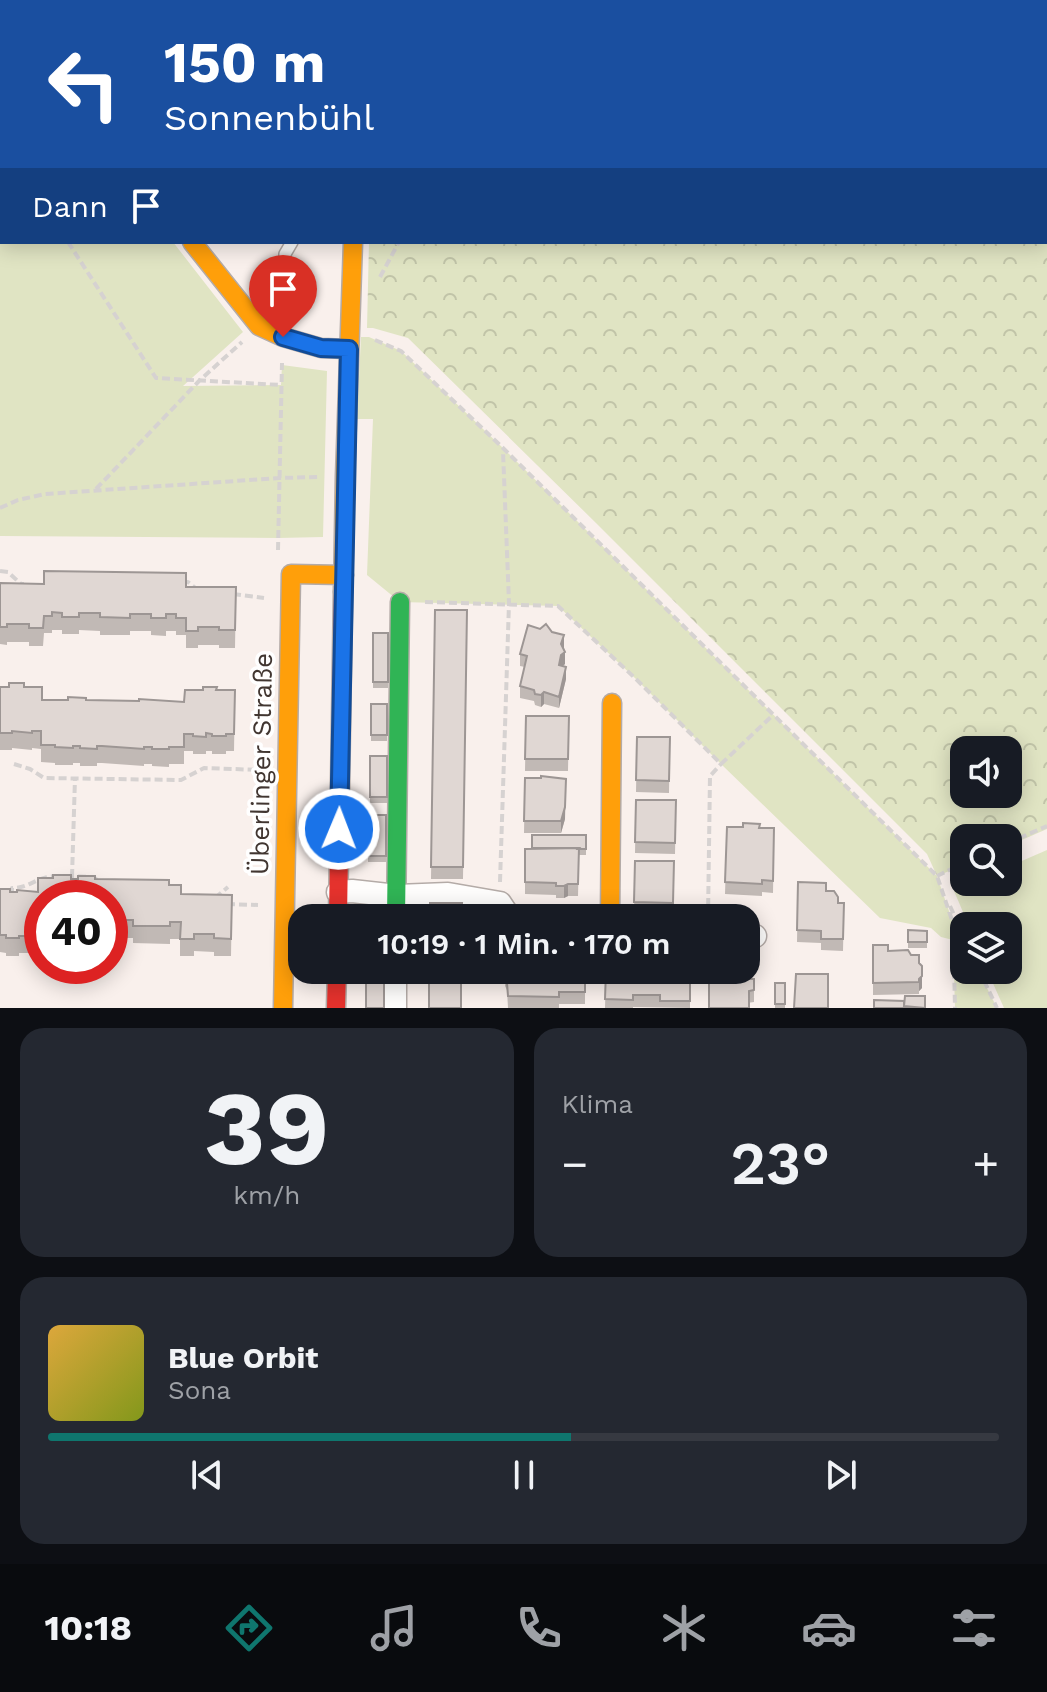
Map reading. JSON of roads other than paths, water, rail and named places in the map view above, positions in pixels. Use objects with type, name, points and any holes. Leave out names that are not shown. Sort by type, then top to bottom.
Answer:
[{"type":"street","points":[[194,244],[259,326],[321,348],[349,343]]},
{"type":"street","points":[[338,904],[345,477],[353,244]]},
{"type":"street","name":"Überlinger Straße","points":[[283,1008],[288,771],[285,568],[344,575]]},
{"type":"street","points":[[397,904],[400,602]]},
{"type":"street","points":[[610,904],[612,703]]},
{"type":"street","points":[[338,892],[352,891],[389,904]]},
{"type":"street","points":[[409,904],[448,894],[482,904]]},
{"type":"street","points":[[336,1008],[337,984]]},
{"type":"street","points":[[395,984],[395,1008]]},
{"type":"lane","points":[[283,337],[285,254],[291,244]]}]
